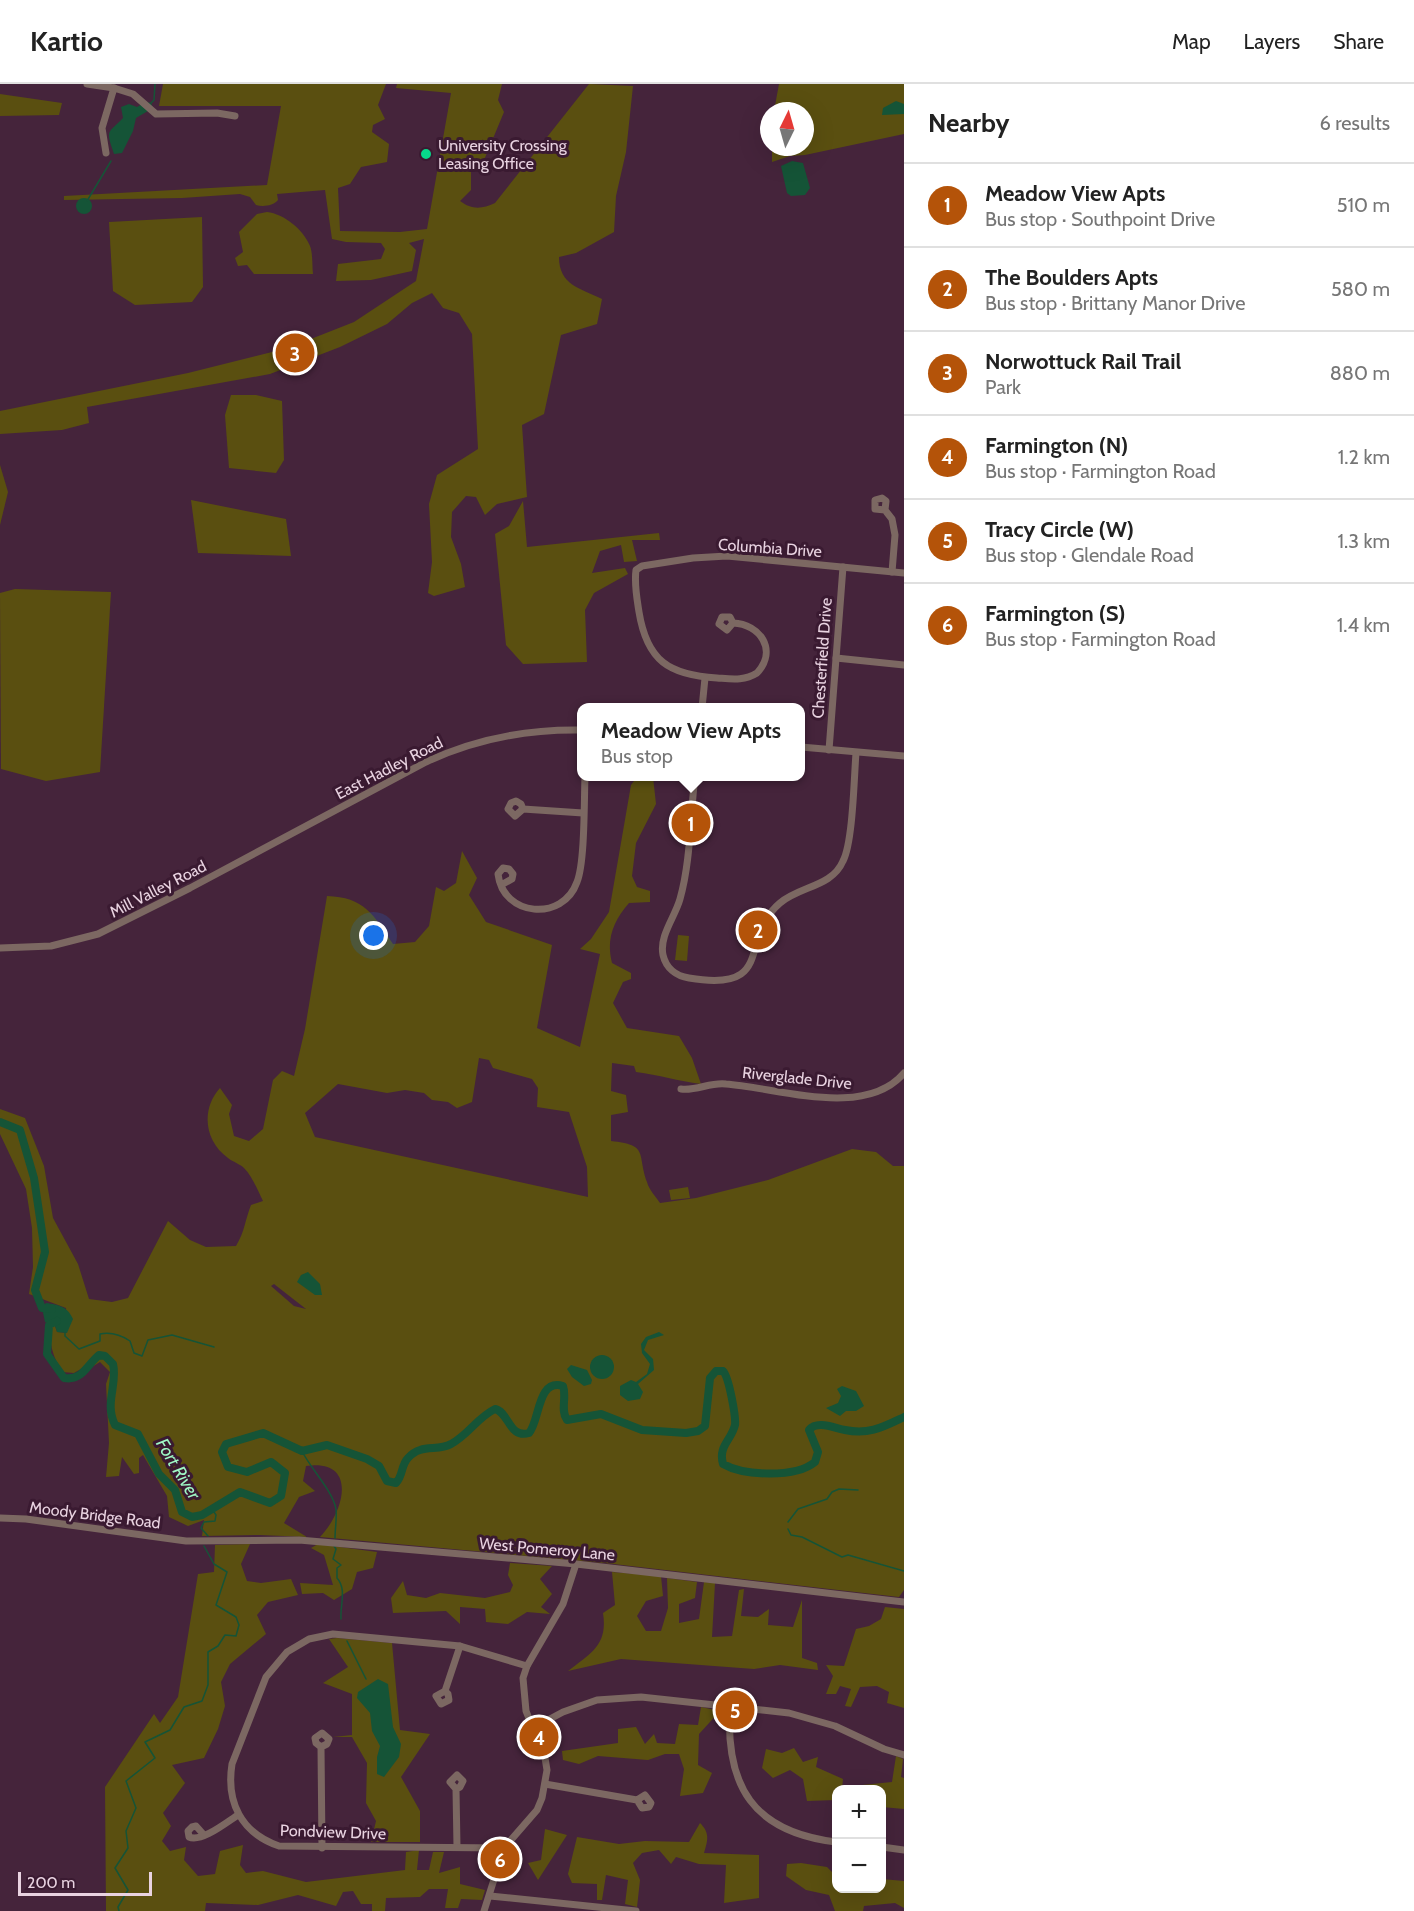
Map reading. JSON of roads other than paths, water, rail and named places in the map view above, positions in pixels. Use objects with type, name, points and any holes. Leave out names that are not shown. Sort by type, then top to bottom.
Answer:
[{"type":"street","points":[[87,84],[129,92],[151,111],[167,116],[217,113],[235,116]]},
{"type":"street","points":[[106,153],[102,128],[114,88]]},
{"type":"street","points":[[885,510],[892,519],[895,535],[892,572]]},
{"type":"street","name":"Columbia Drive","points":[[705,678],[672,670],[650,648],[640,615],[636,570],[642,566],[718,556],[904,573]]},
{"type":"street","name":"Chesterfield Drive","points":[[829,750],[843,567]]},
{"type":"street","points":[[702,703],[705,678],[742,680],[755,674],[763,665],[766,650],[761,634],[749,625],[733,623]]},
{"type":"street","points":[[836,658],[904,665]]},
{"type":"street","name":"East Hadley Road","points":[[317,821],[426,762],[457,748],[520,734],[577,730]]},
{"type":"street","points":[[805,747],[904,756]]},
{"type":"street","points":[[695,781],[683,887],[664,938],[663,956],[672,970],[685,977],[726,980],[744,972],[754,958],[762,926],[774,908],[795,892],[826,881],[843,862],[856,753]]},
{"type":"street","points":[[501,885],[511,899],[530,909],[552,909],[565,901],[575,888],[579,875],[585,781]]},
{"type":"street","points":[[523,809],[583,813]]},
{"type":"street","name":"Mill Valley Road","points":[[0,948],[51,946],[98,934],[317,821]]},
{"type":"street","name":"Riverglade Drive","points":[[681,1089],[696,1090],[720,1083],[857,1099],[885,1089],[904,1073]]},
{"type":"street","name":"Moody Bridge Road","points":[[0,1518],[26,1519],[186,1541]]},
{"type":"street","name":"West Pomeroy Lane","points":[[186,1541],[299,1540],[576,1564],[904,1602]]},
{"type":"street","points":[[484,1911],[490,1896],[495,1870],[504,1848],[537,1810],[546,1784],[545,1758],[523,1696],[523,1678],[527,1666],[563,1604],[576,1564]]},
{"type":"street","points":[[204,1835],[238,1815],[231,1791],[232,1764],[266,1677],[286,1652],[309,1639],[333,1634],[460,1646],[527,1666]]},
{"type":"street","points":[[445,1691],[460,1646]]},
{"type":"street","points":[[533,1728],[579,1706],[615,1697],[640,1697],[789,1713],[818,1720],[904,1755]]},
{"type":"street","points":[[730,1706],[730,1755],[747,1796],[765,1815],[784,1829],[799,1835],[832,1841]]},
{"type":"street","points":[[321,1747],[322,1848]]},
{"type":"street","points":[[546,1784],[638,1800]]},
{"type":"street","points":[[456,1789],[457,1847]]},
{"type":"street","name":"Pondview Drive","points":[[238,1815],[252,1832],[270,1843],[288,1847],[504,1848]]},
{"type":"street","points":[[886,1848],[904,1850]]},
{"type":"street","points":[[490,1896],[636,1911]]},
{"type":"waterway","points":[[151,103],[154,100],[155,84]]},
{"type":"waterway","points":[[87,201],[111,161]]},
{"type":"waterway","name":"Fort River","points":[[0,1122],[20,1130],[34,1178],[45,1252],[35,1290],[42,1308],[52,1309]]},
{"type":"waterway","name":"Fort River","points":[[57,1321],[49,1325],[47,1354],[64,1378],[80,1375],[99,1355],[105,1356],[113,1364],[111,1409],[115,1425],[138,1434],[159,1474],[175,1490],[182,1512],[192,1517],[202,1515],[240,1492],[270,1503],[281,1496],[285,1473],[271,1462],[247,1472],[228,1467],[222,1452],[226,1444],[263,1433],[302,1451],[327,1445],[367,1459],[379,1466],[387,1481],[396,1483],[404,1464],[413,1453],[451,1444],[495,1409],[500,1411],[517,1432],[529,1433],[544,1394],[548,1388],[555,1385],[563,1386],[564,1412],[567,1420],[601,1414],[642,1430],[686,1433],[698,1431],[705,1426],[710,1378],[716,1371],[723,1371],[730,1389],[735,1421],[733,1431],[722,1453],[723,1464],[756,1473],[796,1471],[815,1462],[818,1452],[809,1430],[812,1427],[826,1426],[869,1431],[904,1417]]},
{"type":"waterway","points":[[65,1333],[65,1336],[79,1349],[100,1341],[100,1334],[108,1333],[119,1336],[130,1341],[134,1353],[142,1356],[148,1340],[172,1335],[214,1347]]},
{"type":"waterway","points":[[302,1451],[334,1502],[336,1509],[335,1538]]},
{"type":"waterway","points":[[788,1522],[798,1509],[827,1499],[832,1492],[839,1489],[858,1490]]},
{"type":"waterway","points":[[208,1536],[201,1528],[204,1522],[215,1521],[216,1515],[212,1509]]},
{"type":"waterway","points":[[788,1529],[791,1535],[802,1537],[842,1557],[848,1555],[904,1571]]},
{"type":"waterway","points":[[119,1911],[118,1907],[128,1890],[115,1868],[128,1848],[126,1831],[136,1808],[126,1781],[155,1758],[145,1742],[170,1730],[184,1707],[202,1701],[208,1685],[208,1652],[218,1646],[225,1635],[236,1636],[239,1625],[236,1617],[216,1605],[227,1572],[214,1564],[204,1546]]},
{"type":"waterway","points":[[334,1546],[336,1549],[333,1559],[341,1565],[337,1568],[337,1578],[342,1587],[341,1619]]},
{"type":"waterway","points":[[347,1641],[366,1679]]},
{"type":"place","name":"University Crossing Leasing Office","points":[[426,154]]},
{"type":"place","name":"Norwottuck Rail Trail","points":[[295,353]]},
{"type":"place","name":"Meadow View Apts","points":[[691,823]]},
{"type":"place","name":"The Boulders Apts","points":[[758,930]]},
{"type":"place","name":"Tracy Circle (W)","points":[[735,1710]]},
{"type":"place","name":"Farmington (N)","points":[[539,1737]]},
{"type":"place","name":"Farmington (S)","points":[[500,1859]]}]
